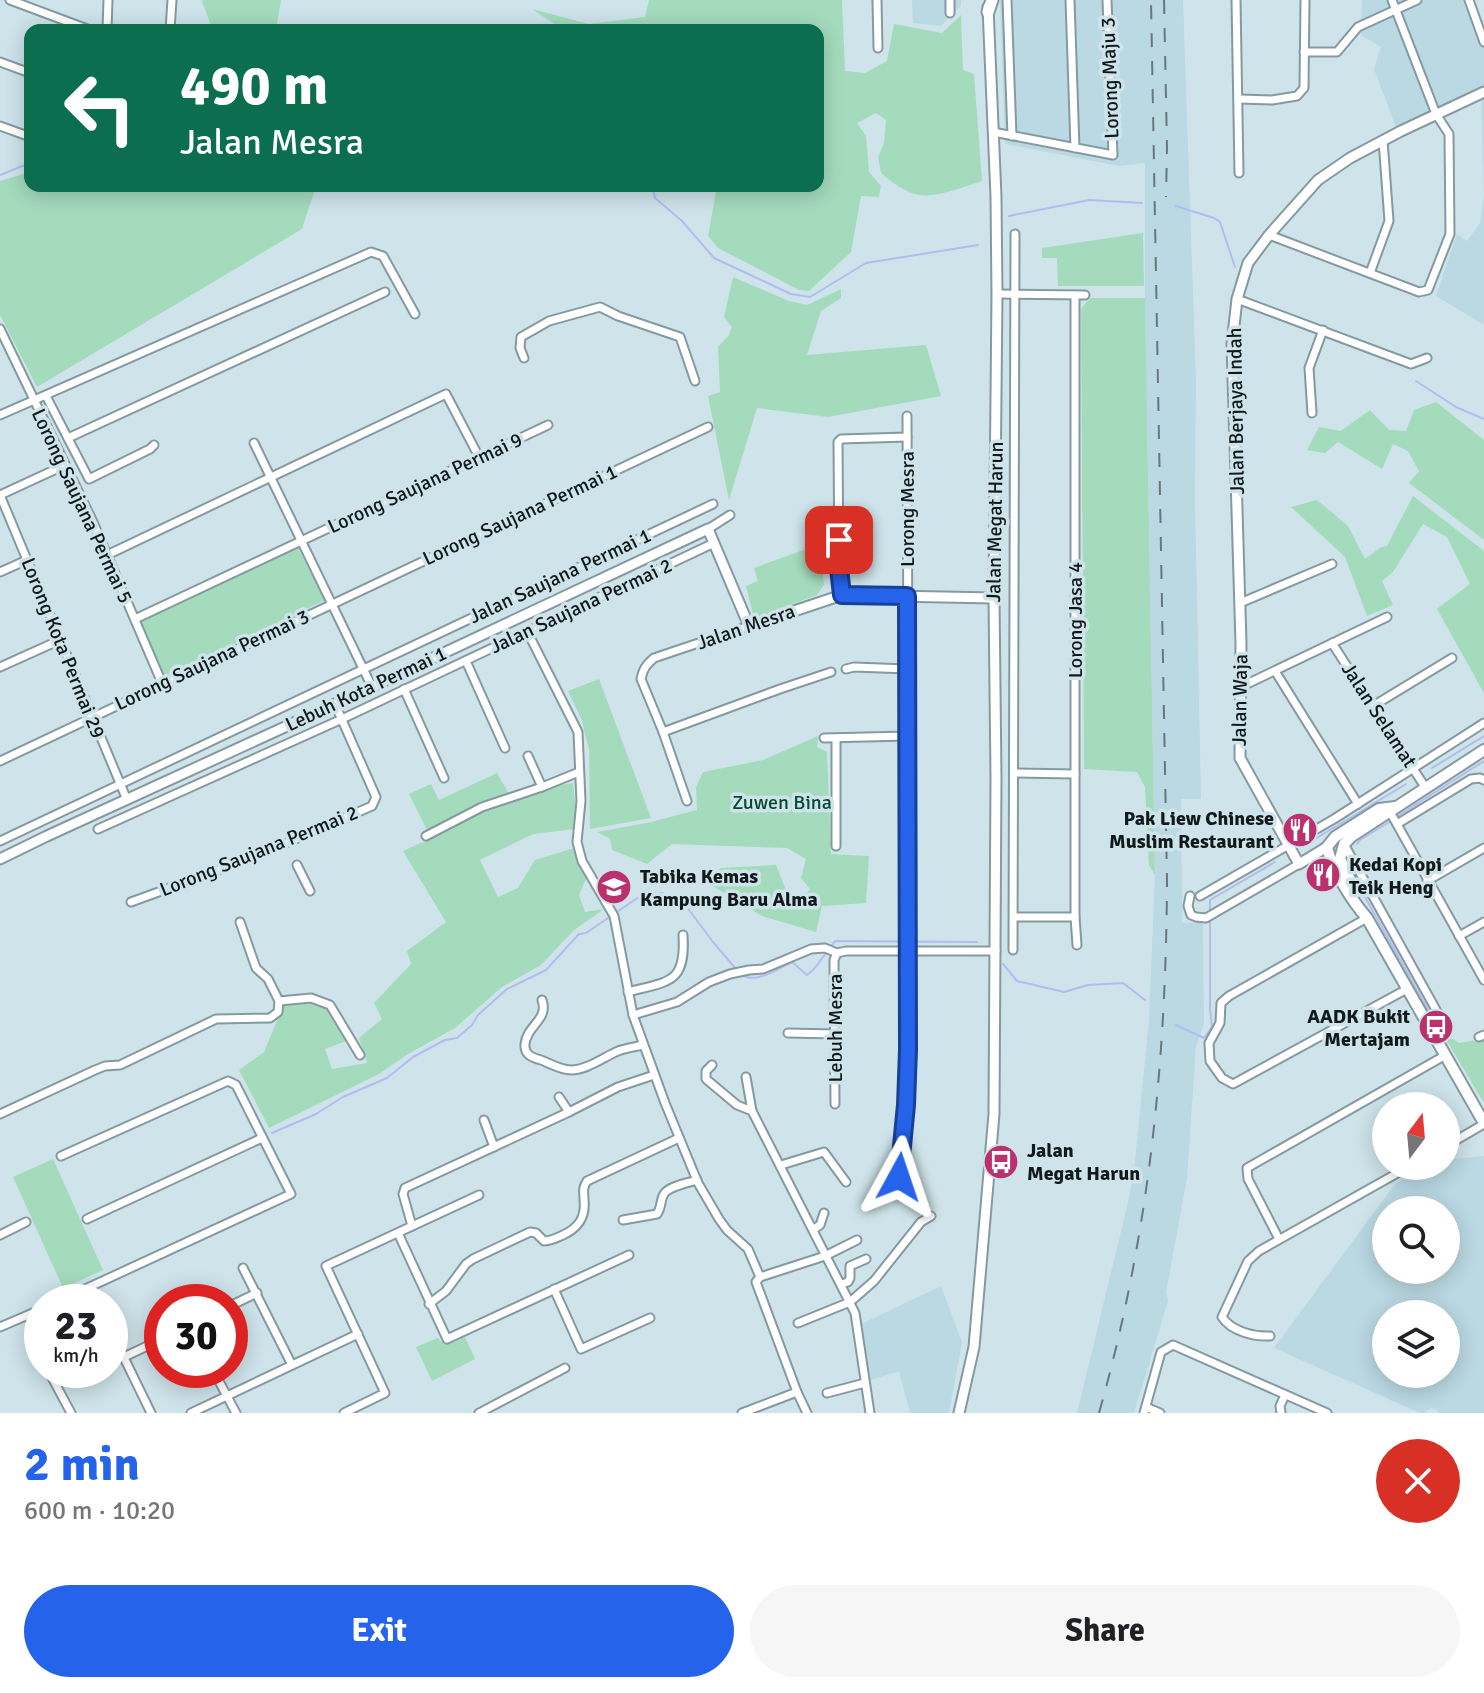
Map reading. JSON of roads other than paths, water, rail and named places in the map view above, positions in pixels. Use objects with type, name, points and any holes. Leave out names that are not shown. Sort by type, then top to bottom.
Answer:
[{"type":"main road","points":[[1367,918],[1340,859],[1344,844],[1391,809],[1484,750]]},
{"type":"main road","points":[[1391,809],[1379,809],[1335,837],[1327,847],[1335,868],[1367,918],[1484,1123]]},
{"type":"street","points":[[10,0],[74,24]]},
{"type":"street","points":[[107,24],[108,0]]},
{"type":"street","points":[[170,24],[172,0]]},
{"type":"street","points":[[877,0],[878,48]]},
{"type":"street","points":[[950,0],[950,13]]},
{"type":"street","points":[[989,3],[1008,0],[1012,136]]},
{"type":"street","points":[[993,132],[1075,148],[1070,0]]},
{"type":"street","name":"Lorong Maju 3","points":[[1075,148],[1113,155],[1107,0]]},
{"type":"street","points":[[1236,0],[1239,173]]},
{"type":"street","points":[[1239,99],[1272,100],[1297,96],[1304,88],[1305,0]]},
{"type":"street","points":[[1269,235],[1419,292],[1428,290],[1450,234],[1449,134],[1436,114],[1392,0]]},
{"type":"street","points":[[1304,52],[1337,52],[1358,27],[1417,0]]},
{"type":"street","points":[[1469,0],[1484,42]]},
{"type":"street","name":"Jalan Megat Harun","points":[[959,1413],[974,1347],[993,1130],[997,294],[989,3]]},
{"type":"street","points":[[0,62],[24,71]]},
{"type":"street","name":"Jalan Berjaya Indah","points":[[1237,521],[1232,344],[1237,299],[1248,263],[1318,180],[1383,140],[1484,92]]},
{"type":"street","points":[[0,126],[24,135]]},
{"type":"street","points":[[1370,273],[1389,221],[1383,140]]},
{"type":"street","name":"Jalan Megat Harun","points":[[1013,950],[1015,234]]},
{"type":"street","points":[[0,415],[371,252],[383,256],[415,314]]},
{"type":"street","points":[[68,438],[385,292]]},
{"type":"street","points":[[997,294],[1085,295]]},
{"type":"street","name":"Lorong Jasa 4","points":[[1075,295],[1077,945]]},
{"type":"street","points":[[1237,299],[1411,364],[1427,358]]},
{"type":"street","points":[[524,358],[520,348],[521,337],[549,321],[600,307],[680,337],[695,381]]},
{"type":"street","points":[[1312,413],[1309,368],[1323,330]]},
{"type":"street","name":"Lorong Saujana Permai 5","points":[[1,334],[107,555],[162,683]]},
{"type":"street","points":[[107,555],[446,394],[479,457]]},
{"type":"street","points":[[46,396],[89,479],[154,445]]},
{"type":"street","name":"Lorong Mesra","points":[[899,1177],[907,1077],[909,944],[907,416]]},
{"type":"street","name":"Lorong Saujana Permai 9","points":[[135,619],[548,425]]},
{"type":"street","name":"Lorong Saujana Permai 1","points":[[333,604],[708,427]]},
{"type":"street","points":[[842,595],[838,442],[841,439],[907,437]]},
{"type":"street","points":[[254,443],[372,687]]},
{"type":"street","points":[[0,495],[65,465]]},
{"type":"street","name":"Lorong Kota Permai 29","points":[[0,495],[127,800]]},
{"type":"street","name":"Jalan Saujana Permai 1","points":[[363,670],[713,504]]},
{"type":"street","name":"Lebuh Kota Permai 1","points":[[0,859],[708,529],[730,515]]},
{"type":"street","name":"Jalan Waja","points":[[1237,521],[1240,758],[1299,864]]},
{"type":"street","points":[[708,529],[749,626]]},
{"type":"street","name":"Jalan Saujana Permai 2","points":[[98,829],[342,719],[714,543]]},
{"type":"street","points":[[0,572],[27,560]]},
{"type":"street","points":[[1240,603],[1332,564]]},
{"type":"street","name":"Jalan Mesra","points":[[687,801],[641,679],[645,666],[654,658],[842,595],[994,598]]},
{"type":"street","name":"Lorong Saujana Permai 3","points":[[0,761],[333,604]]},
{"type":"street","points":[[1241,685],[1387,617]]},
{"type":"street","points":[[527,631],[578,732],[581,801],[577,842],[614,916],[633,1015],[643,1045],[697,1180],[727,1230],[748,1249],[807,1413]]},
{"type":"street","points":[[0,667],[60,640]]},
{"type":"street","name":"Jalan Selamat","points":[[1332,643],[1425,787]]},
{"type":"street","points":[[1373,706],[1452,658]]},
{"type":"street","points":[[466,661],[505,748]]},
{"type":"street","points":[[846,669],[908,669]]},
{"type":"street","name":"Lebuh Kota Permai 1","points":[[0,841],[363,670]]},
{"type":"street","points":[[1275,671],[1358,804]]},
{"type":"street","points":[[663,732],[831,672]]},
{"type":"street","points":[[404,689],[444,778]]},
{"type":"street","name":"Lorong Saujana Permai 2","points":[[131,902],[252,858],[372,806],[376,797],[335,704]]},
{"type":"street","points":[[1200,896],[1358,804],[1484,723]]},
{"type":"street","points":[[824,738],[908,736]]},
{"type":"street","points":[[836,738],[836,846]]},
{"type":"street","points":[[528,756],[542,787]]},
{"type":"street","points":[[426,836],[482,807],[579,772]]},
{"type":"street","points":[[1014,773],[1075,774]]},
{"type":"street","points":[[1397,824],[1471,779],[1484,780]]},
{"type":"street","points":[[1391,809],[1427,881],[1484,980]]},
{"type":"street","points":[[996,829],[1014,829]]},
{"type":"street","points":[[1344,844],[1445,1026],[1432,1034]]},
{"type":"street","points":[[1190,896],[1188,906],[1191,915],[1206,918],[1327,847]]},
{"type":"street","points":[[1427,881],[1484,848]]},
{"type":"street","points":[[297,865],[310,891]]},
{"type":"street","points":[[1014,917],[1075,917]]},
{"type":"street","points":[[1367,918],[1221,1003],[1220,1023],[1209,1043],[1210,1061],[1222,1078],[1233,1084],[1407,989]]},
{"type":"street","points":[[0,1114],[95,1070],[120,1065],[216,1019],[270,1018],[278,1012],[279,1001],[268,979],[256,968],[240,922]]},
{"type":"street","points":[[1459,936],[1484,922]]},
{"type":"street","points":[[628,992],[664,983],[675,975],[682,964],[683,935]]},
{"type":"street","points":[[633,1015],[677,1002],[709,982],[738,972],[763,969],[811,949],[846,951],[909,944],[996,951]]},
{"type":"street","name":"Lebuh Mesra","points":[[831,951],[834,960],[835,1104]]},
{"type":"street","points":[[279,1001],[311,998],[330,1005],[360,1055]]},
{"type":"street","points":[[542,1000],[544,1014],[530,1030],[525,1043],[531,1057],[568,1070],[578,1069],[622,1049],[643,1045]]},
{"type":"street","points":[[788,1033],[835,1034]]},
{"type":"street","points":[[1279,1239],[1248,1179],[1247,1168],[1444,1056]]},
{"type":"street","points":[[712,1065],[706,1071],[706,1079],[737,1105],[752,1111]]},
{"type":"street","points":[[412,1226],[403,1194],[405,1188],[618,1087],[654,1075]]},
{"type":"street","points":[[746,1077],[752,1111],[855,1313],[870,1413]]},
{"type":"street","points":[[61,1156],[228,1081],[236,1085],[291,1194],[96,1284]]},
{"type":"street","points":[[559,1097],[569,1112]]},
{"type":"street","points":[[484,1120],[494,1147]]},
{"type":"street","points":[[1460,1138],[1484,1123]]},
{"type":"street","points":[[87,1219],[262,1138]]},
{"type":"street","points":[[429,1304],[446,1291],[473,1259],[530,1232],[549,1241],[574,1230],[584,1210],[583,1189],[587,1181],[679,1138]]},
{"type":"street","points":[[781,1165],[824,1152],[846,1182]]},
{"type":"street","points":[[623,1220],[657,1214],[668,1190],[697,1180]]},
{"type":"street","points":[[1270,1336],[1253,1336],[1225,1323],[1222,1317],[1248,1261],[1279,1239],[1385,1180]]},
{"type":"street","points":[[344,1413],[385,1393],[326,1266],[479,1195]]},
{"type":"street","points":[[814,1229],[820,1225],[824,1213]]},
{"type":"street","points":[[798,1323],[850,1302],[874,1281],[921,1222],[931,1216]]},
{"type":"street","points":[[0,1235],[26,1222]]},
{"type":"street","points":[[398,1233],[447,1339],[629,1255]]},
{"type":"street","points":[[758,1281],[825,1256],[857,1240]]},
{"type":"street","points":[[841,1284],[848,1282],[850,1266],[866,1259]]},
{"type":"street","points":[[243,1268],[292,1365]]},
{"type":"street","points":[[554,1289],[581,1349],[650,1318]]},
{"type":"street","points":[[248,1297],[257,1293]]},
{"type":"street","points":[[0,1327],[24,1317]]},
{"type":"street","points":[[191,1413],[358,1334]]},
{"type":"street","points":[[1160,1413],[1145,1410],[1161,1352],[1173,1345],[1327,1413]]},
{"type":"street","points":[[128,1365],[151,1413]]},
{"type":"street","points":[[479,1413],[565,1368]]},
{"type":"street","points":[[827,1393],[865,1383]]},
{"type":"street","points":[[58,1388],[71,1413]]},
{"type":"street","points":[[223,1388],[236,1413]]},
{"type":"street","points":[[742,1413],[797,1392]]},
{"type":"street","points":[[1281,1413],[1280,1406],[1285,1395]]},
{"type":"waterway","points":[[0,175],[24,165]]},
{"type":"waterway","points":[[654,192],[655,198],[682,221],[714,258],[791,294],[810,297],[866,263],[978,245]]},
{"type":"waterway","points":[[1009,216],[1089,200],[1142,203]]},
{"type":"waterway","points":[[1176,206],[1220,222],[1235,267]]},
{"type":"waterway","points":[[1416,381],[1456,407],[1484,419]]},
{"type":"waterway","points":[[1432,768],[1484,736]]},
{"type":"waterway","points":[[1399,815],[1484,761]]},
{"type":"waterway","points":[[1305,845],[1406,784]]},
{"type":"waterway","points":[[1357,844],[1389,822]]},
{"type":"waterway","points":[[1210,912],[1210,900],[1275,862]]},
{"type":"waterway","points":[[1355,879],[1436,1024]]},
{"type":"waterway","points":[[272,1133],[387,1078],[413,1057],[445,1040],[457,1038],[507,989],[546,970],[579,934],[586,933],[639,897],[663,893],[683,902],[736,969]]},
{"type":"waterway","points":[[1176,1025],[1204,1038],[1212,1027],[1210,921]]},
{"type":"waterway","points":[[830,948],[835,941],[977,942]]},
{"type":"waterway","points":[[740,974],[760,977],[792,962],[807,975],[826,953]]},
{"type":"waterway","points":[[1003,964],[1017,981],[1064,992],[1088,985],[1123,983],[1145,1000]]},
{"type":"railway","points":[[1099,1413],[1131,1281],[1142,1215],[1158,1083],[1166,949],[1151,0]]},
{"type":"railway","points":[[1164,0],[1166,197]]},
{"type":"place","name":"Pak Liew Chinese Muslim Restaurant","points":[[1300,830]]},
{"type":"place","name":"Kedai Kopi Teik Heng","points":[[1323,875]]},
{"type":"place","name":"Tabika Kemas Kampung Baru Alma","points":[[614,887]]},
{"type":"place","name":"AADK Bukit Mertajam","points":[[1436,1027]]},
{"type":"place","name":"Jalan Megat Harun","points":[[1001,1162]]},
{"type":"park label","name":"Zuwen Bina","points":[[782,802]]}]
